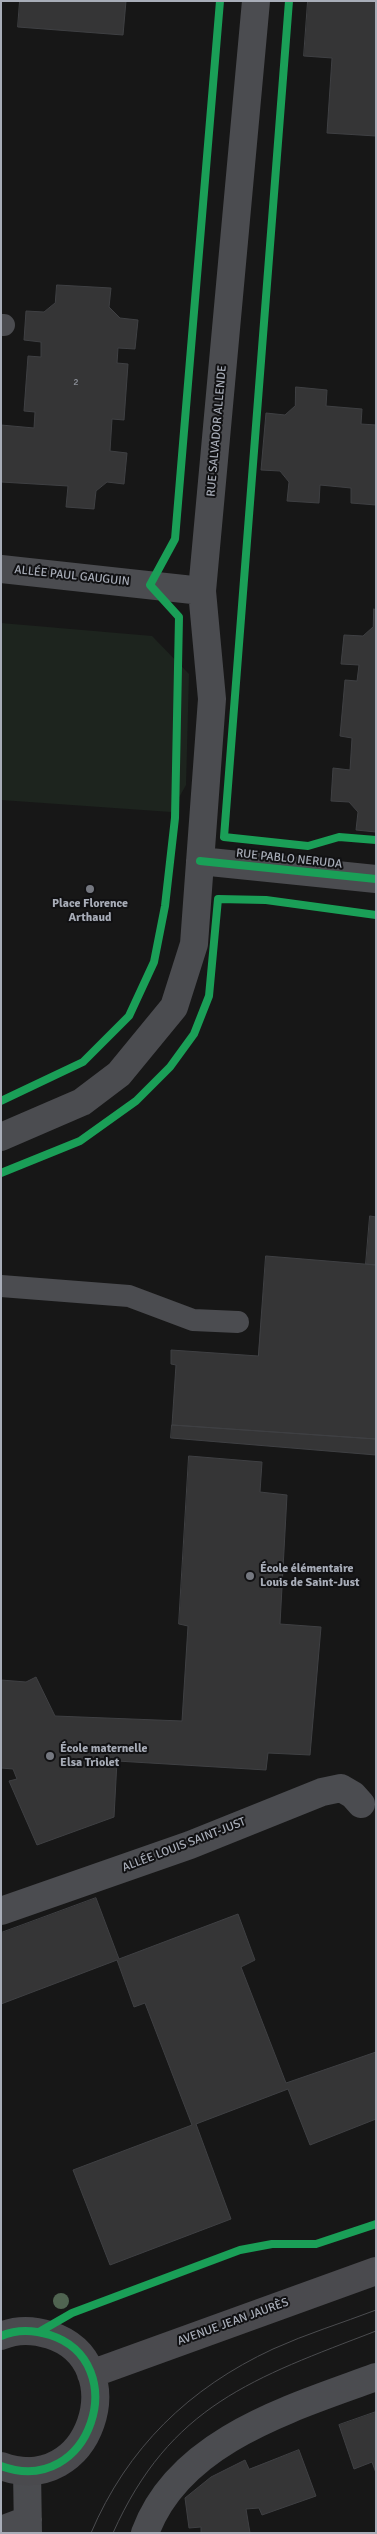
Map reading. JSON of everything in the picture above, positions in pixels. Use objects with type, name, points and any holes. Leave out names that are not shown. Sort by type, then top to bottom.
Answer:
[{"type":"main road","name":"AVENUE JEAN JAURÈS","points":[[91,2374],[376,2271]]},
{"type":"main road","points":[[1,2466],[27,2471],[50,2467],[69,2456],[85,2439],[94,2418],[96,2396],[91,2374],[82,2359],[70,2346],[56,2337],[39,2332],[3,2331]]},
{"type":"street","name":"RUE SALVADOR ALLENDE","points":[[200,861],[212,699],[202,591],[256,1]]},
{"type":"street","name":"ALLÉE PAUL GAUGUIN","points":[[1,569],[202,591]]},
{"type":"street","name":"RUE PABLO NERUDA","points":[[200,861],[376,880]]},
{"type":"street","points":[[1,1137],[82,1102],[119,1074],[174,1007],[194,944],[200,861]]},
{"type":"street","name":"ALLÉE LOUIS SAINT-JUST","points":[[1,1911],[190,1844],[322,1792],[341,1788],[353,1795],[361,1804]]},
{"type":"street","points":[[145,2533],[150,2518],[171,2486],[201,2458],[268,2416],[376,2377]]},
{"type":"street","points":[[1,2530],[28,2527],[27,2471]]},
{"type":"lane","points":[[1,1286],[129,1296],[192,1320],[238,1322]]},
{"type":"shaded area","points":[[1,623],[152,636],[189,674],[186,785],[171,812],[1,800]]},
{"type":"building","points":[[20,1],[126,1],[123,35],[18,27]]},
{"type":"building","points":[[308,1],[376,1],[376,136],[327,133],[332,58],[304,56]]},
{"type":"building","points":[[57,285],[111,288],[109,307],[120,318],[138,320],[135,349],[118,348],[117,363],[128,364],[124,420],[112,419],[110,451],[127,453],[124,484],[107,482],[96,491],[94,509],[66,507],[68,486],[1,482],[1,425],[34,428],[35,412],[24,411],[28,356],[41,357],[41,342],[24,340],[26,311],[44,312],[55,303]]},
{"type":"building","points":[[296,387],[327,390],[326,406],[362,409],[361,424],[376,425],[376,505],[351,503],[351,488],[320,485],[319,503],[287,501],[289,482],[280,471],[261,470],[266,413],[285,415],[295,406]]},
{"type":"building","points":[[374,609],[376,610],[376,832],[356,830],[358,812],[349,802],[331,801],[333,768],[350,770],[352,738],[340,736],[345,680],[357,681],[359,665],[341,664],[344,635],[363,636],[373,627]]},
{"type":"building","points":[[370,1216],[376,1217],[376,1265],[366,1264]]},
{"type":"building","points":[[266,1256],[376,1265],[376,1439],[172,1425],[176,1365],[171,1364],[171,1350],[258,1356]]},
{"type":"building","points":[[172,1425],[376,1439],[376,1455],[171,1438]]},
{"type":"building","points":[[189,1456],[262,1462],[260,1492],[287,1495],[280,1624],[321,1627],[310,1755],[268,1753],[266,1770],[117,1761],[114,1817],[37,1845],[9,1781],[17,1779],[13,1769],[1,1768],[1,1680],[26,1682],[36,1677],[55,1716],[182,1721],[188,1626],[179,1624]]},
{"type":"building","points":[[96,1898],[119,1959],[238,1914],[255,1960],[241,1967],[286,2083],[376,2052],[376,2119],[310,2145],[288,2089],[196,2124],[231,2219],[110,2265],[73,2170],[192,2125],[145,2003],[134,2007],[117,1960],[1,2004],[1,1933]]},
{"type":"building","points":[[376,2412],[376,2473],[372,2462],[354,2469],[339,2425]]},
{"type":"building","points":[[299,2450],[316,2496],[262,2515],[259,2508],[246,2509],[250,2533],[201,2533],[201,2527],[189,2528],[185,2498],[211,2477],[245,2460],[249,2469]]},
{"type":"tram line","points":[[91,2533],[106,2502],[142,2448],[188,2402],[214,2382],[273,2349],[311,2333],[376,2310]]},
{"type":"tram line","points":[[113,2533],[136,2489],[161,2454],[189,2425],[220,2402],[254,2382],[291,2364],[376,2331]]},
{"type":"cycle path","points":[[1,1101],[83,1062],[129,1016],[154,962],[165,906],[175,818],[179,617],[150,585],[175,539],[220,1]]},
{"type":"cycle path","points":[[289,1],[224,837],[308,846],[339,837],[376,840]]},
{"type":"cycle path","points":[[200,861],[376,879]]},
{"type":"cycle path","points":[[1,1173],[80,1141],[136,1101],[170,1067],[194,1034],[209,996],[218,899],[266,900],[376,915]]},
{"type":"cycle path","points":[[39,2332],[72,2313],[240,2250],[272,2244],[316,2244],[376,2224]]},
{"type":"cycle path","points":[[1,2336],[19,2331],[38,2332],[50,2335],[76,2350],[90,2372],[95,2397],[91,2423],[78,2446],[58,2463],[32,2471],[1,2466]]},
{"type":"place","name":"Place Florence Arthaud","points":[[90,889]]},
{"type":"place","name":"École élémentaire Louis de Saint-Just","points":[[250,1576]]},
{"type":"place","name":"École maternelle Elsa Triolet","points":[[50,1756]]}]
